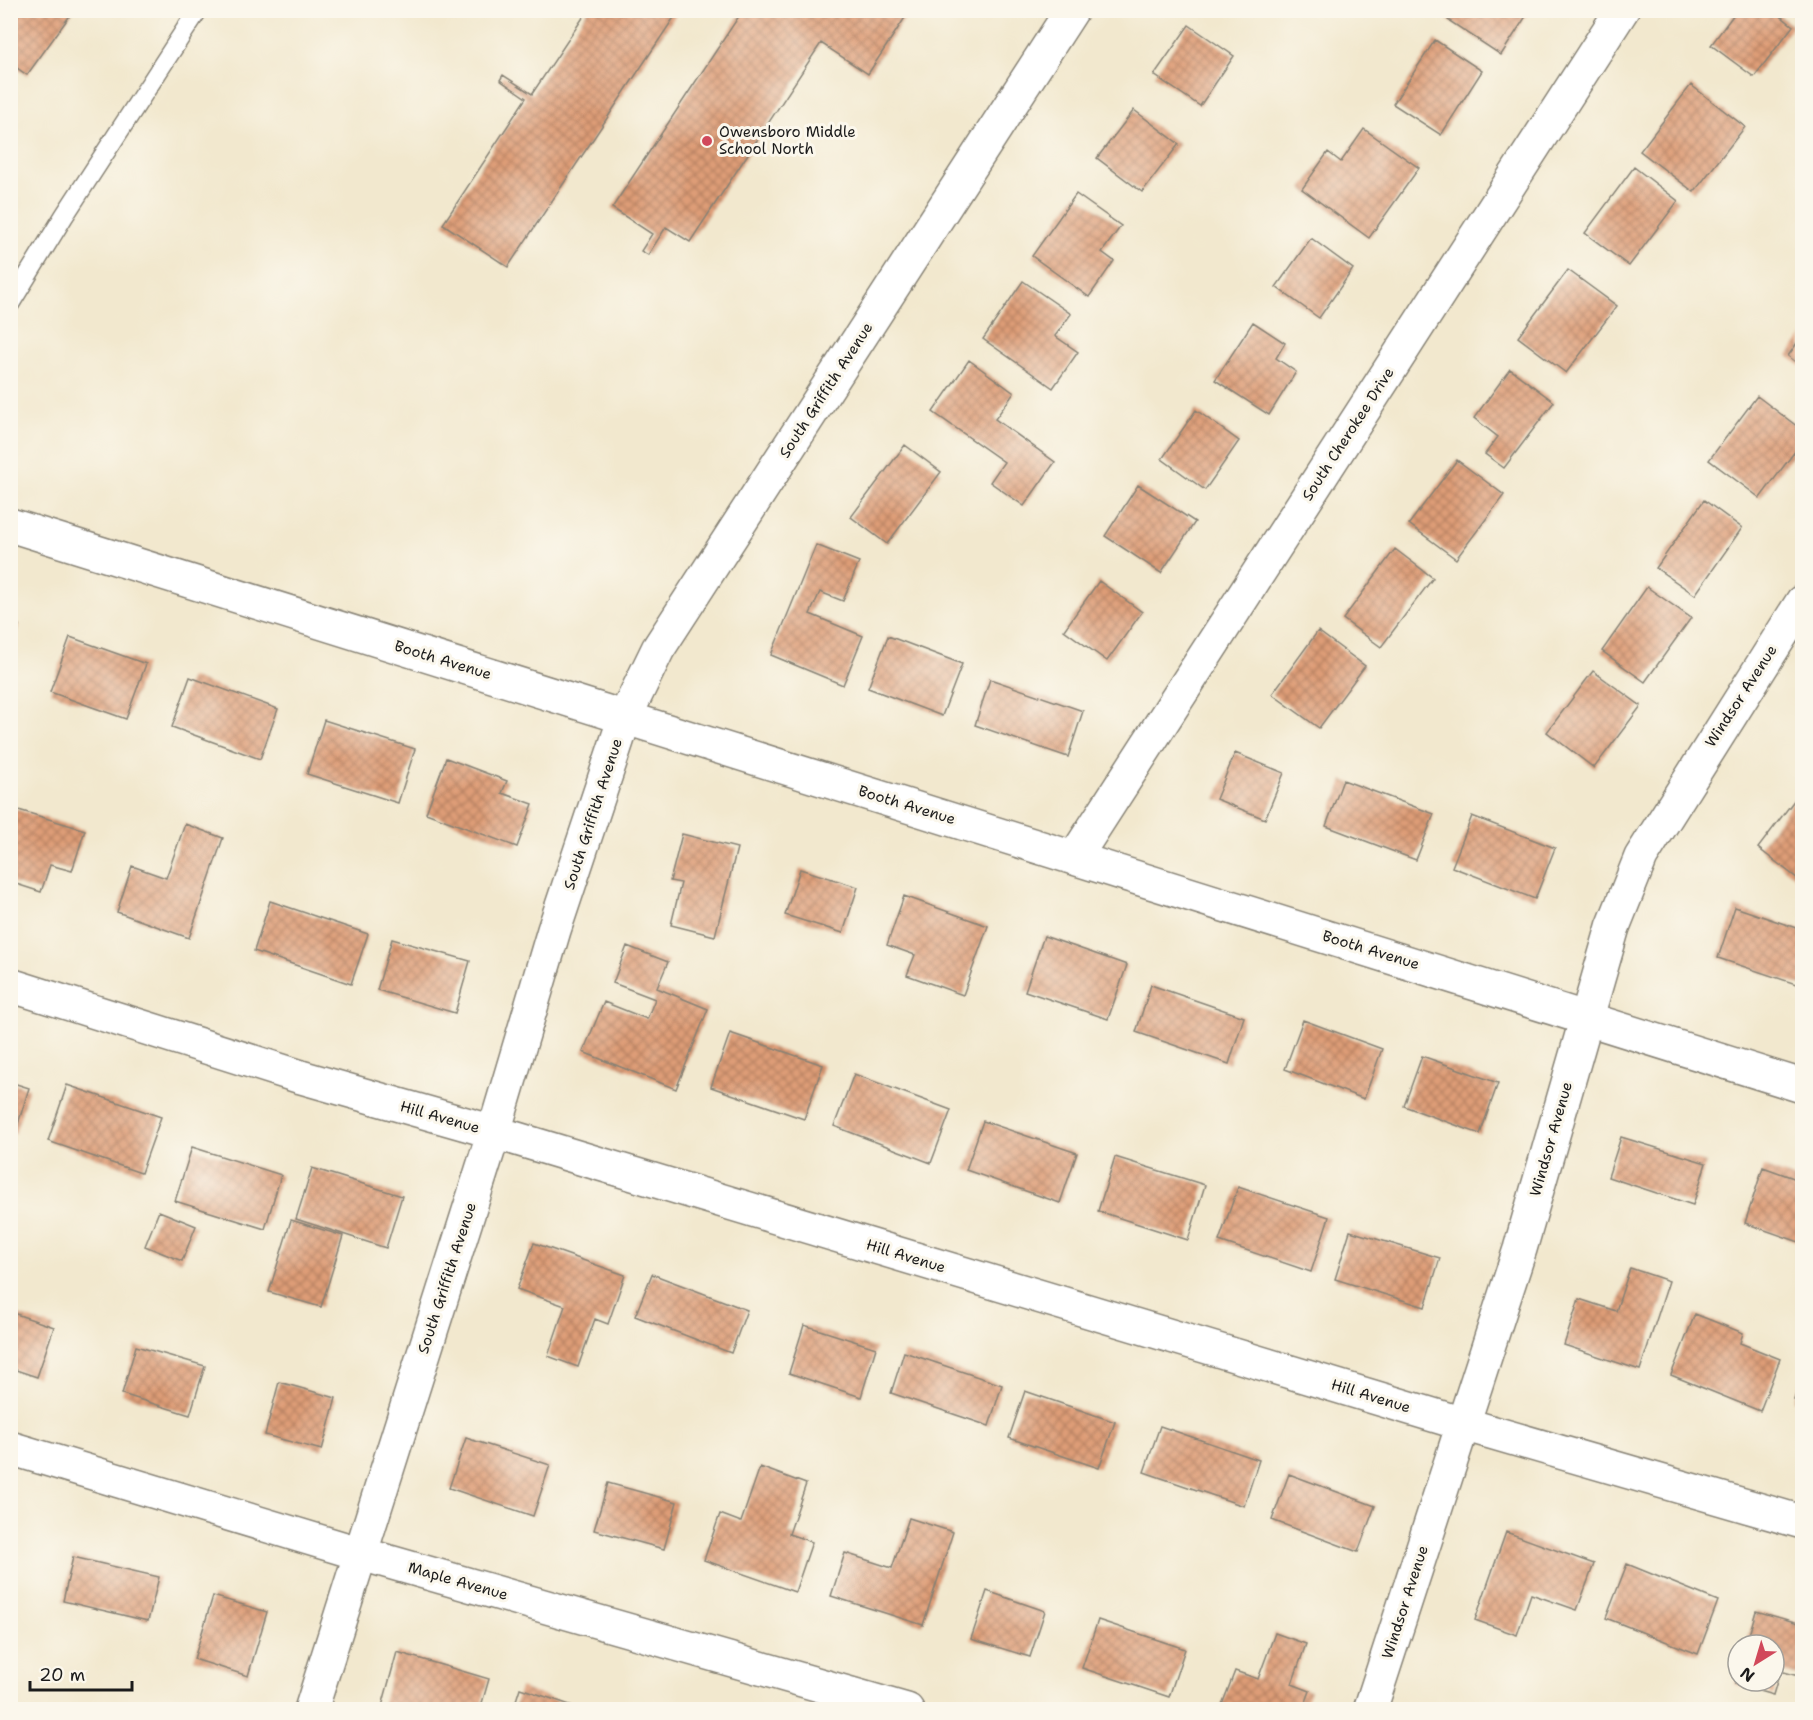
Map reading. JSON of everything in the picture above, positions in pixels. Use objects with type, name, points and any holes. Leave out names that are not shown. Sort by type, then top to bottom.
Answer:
[{"type":"street","name":"South Griffith Avenue","points":[[310,1710],[358,1553],[494,1132],[554,930],[625,717],[658,649],[1072,10]]},
{"type":"street","name":"South Cherokee Drive","points":[[1075,857],[1622,10]]},
{"type":"street","name":"Booth Avenue","points":[[10,525],[1803,1086]]},
{"type":"street","name":"Windsor Avenue","points":[[1370,1710],[1520,1249],[1585,1017],[1613,927],[1641,857],[1803,602]]},
{"type":"street","name":"Hill Avenue","points":[[10,985],[300,1077],[494,1132],[1463,1424],[1803,1522]]},
{"type":"street","name":"Maple Avenue","points":[[10,1448],[358,1553],[907,1710]]},
{"type":"lane","points":[[10,304],[64,216],[198,10]]},
{"type":"building","points":[[10,10],[74,10],[27,75],[10,63]]},
{"type":"building","points":[[588,10],[679,10],[508,267],[443,224],[526,98],[500,80],[503,75],[532,94]]},
{"type":"building","name":"Owensboro Middle School North","points":[[743,10],[910,10],[868,74],[821,43],[690,242],[666,227],[648,255],[641,251],[652,234],[612,208]]},
{"type":"building","points":[[1454,10],[1530,10],[1501,55],[1448,20]]},
{"type":"building","points":[[1737,10],[1773,10],[1793,26],[1754,77],[1711,45]]},
{"type":"building","points":[[1189,25],[1234,56],[1200,106],[1154,75]]},
{"type":"building","points":[[1435,40],[1482,71],[1441,135],[1393,104]]},
{"type":"building","points":[[1691,85],[1745,127],[1694,192],[1640,151]]},
{"type":"building","points":[[1134,110],[1179,144],[1142,192],[1097,158]]},
{"type":"building","points":[[1364,129],[1419,168],[1369,238],[1302,189],[1328,152],[1341,162]]},
{"type":"building","points":[[1634,167],[1678,201],[1629,266],[1585,233]]},
{"type":"building","points":[[1076,194],[1121,226],[1102,252],[1114,261],[1089,297],[1032,256]]},
{"type":"building","points":[[1311,238],[1353,269],[1319,318],[1276,287]]},
{"type":"building","points":[[1568,270],[1617,306],[1566,373],[1518,337]]},
{"type":"building","points":[[1023,281],[1071,314],[1055,336],[1078,352],[1053,388],[983,339]]},
{"type":"building","points":[[1253,322],[1285,343],[1276,358],[1296,372],[1269,415],[1215,380]]},
{"type":"building","points":[[1802,336],[1802,367],[1788,356]]},
{"type":"building","points":[[969,360],[1014,393],[995,419],[1055,462],[1024,506],[990,482],[1004,462],[933,412]]},
{"type":"building","points":[[1510,369],[1554,402],[1504,468],[1485,454],[1498,437],[1474,418]]},
{"type":"building","points":[[1757,396],[1802,430],[1802,442],[1760,498],[1709,460]]},
{"type":"building","points":[[1196,410],[1239,441],[1205,490],[1162,459]]},
{"type":"building","points":[[905,445],[941,472],[887,544],[851,517]]},
{"type":"building","points":[[1457,460],[1504,495],[1456,559],[1409,524]]},
{"type":"building","points":[[1138,485],[1195,522],[1161,573],[1105,536]]},
{"type":"building","points":[[1704,500],[1742,528],[1695,595],[1656,568]]},
{"type":"building","points":[[816,545],[859,562],[843,601],[820,592],[810,614],[863,636],[843,685],[771,655]]},
{"type":"building","points":[[1395,549],[1433,578],[1381,647],[1343,619]]},
{"type":"building","points":[[1099,581],[1142,612],[1107,661],[1064,630]]},
{"type":"building","points":[[1647,587],[1691,618],[1645,682],[1602,651]]},
{"type":"building","points":[[10,622],[19,625],[11,647],[10,647]]},
{"type":"building","points":[[1318,631],[1365,666],[1319,728],[1272,694]]},
{"type":"building","points":[[888,636],[962,664],[942,716],[868,688]]},
{"type":"building","points":[[70,637],[146,664],[126,719],[50,692]]},
{"type":"building","points":[[1593,671],[1641,706],[1594,768],[1547,732]]},
{"type":"building","points":[[190,677],[278,709],[260,759],[172,727]]},
{"type":"building","points":[[990,679],[1083,711],[1068,757],[975,725]]},
{"type":"building","points":[[324,720],[415,749],[398,803],[307,774]]},
{"type":"building","points":[[1235,753],[1284,773],[1265,819],[1216,799]]},
{"type":"building","points":[[446,758],[507,781],[502,793],[533,804],[517,847],[426,813]]},
{"type":"building","points":[[1343,780],[1434,814],[1416,860],[1326,826]]},
{"type":"building","points":[[1802,790],[1802,882],[1758,848]]},
{"type":"building","points":[[12,808],[85,830],[72,871],[50,865],[41,892],[10,882]]},
{"type":"building","points":[[1472,816],[1555,848],[1535,899],[1452,867]]},
{"type":"building","points":[[185,824],[223,838],[189,938],[117,912],[132,866],[166,878]]},
{"type":"building","points":[[682,834],[737,848],[715,936],[671,925],[681,883],[670,881]]},
{"type":"building","points":[[800,869],[858,887],[843,933],[785,915]]},
{"type":"building","points":[[904,896],[988,926],[963,995],[907,975],[915,955],[887,945]]},
{"type":"building","points":[[270,901],[368,934],[351,984],[254,951]]},
{"type":"building","points":[[1735,907],[1802,930],[1802,986],[1718,958]]},
{"type":"building","points":[[1044,936],[1127,965],[1108,1019],[1025,991]]},
{"type":"building","points":[[392,939],[470,961],[455,1013],[377,990]]},
{"type":"building","points":[[627,946],[668,962],[657,988],[708,1009],[676,1089],[583,1052],[604,1002],[647,1019],[655,999],[613,983]]},
{"type":"building","points":[[1151,985],[1244,1017],[1229,1064],[1136,1032]]},
{"type":"building","points":[[1303,1020],[1382,1049],[1364,1099],[1285,1069]]},
{"type":"building","points":[[730,1033],[823,1065],[804,1119],[711,1087]]},
{"type":"building","points":[[1422,1056],[1498,1083],[1480,1134],[1404,1106]]},
{"type":"building","points":[[854,1074],[951,1110],[931,1163],[834,1126]]},
{"type":"building","points":[[10,1082],[29,1088],[15,1134],[10,1133]]},
{"type":"building","points":[[67,1085],[161,1117],[141,1173],[48,1141]]},
{"type":"building","points":[[983,1121],[1077,1153],[1060,1203],[966,1170]]},
{"type":"building","points":[[1621,1137],[1706,1163],[1693,1205],[1608,1177]]},
{"type":"building","points":[[192,1147],[281,1175],[265,1229],[175,1201]]},
{"type":"building","points":[[1115,1157],[1205,1185],[1188,1240],[1098,1211]]},
{"type":"building","points":[[1763,1167],[1802,1181],[1802,1243],[1745,1223]]},
{"type":"building","points":[[312,1168],[402,1196],[386,1248],[296,1219]]},
{"type":"building","points":[[1238,1187],[1329,1217],[1311,1272],[1219,1241]]},
{"type":"building","points":[[159,1211],[196,1226],[182,1261],[145,1246]]},
{"type":"building","points":[[291,1220],[343,1236],[321,1307],[269,1292]]},
{"type":"building","points":[[1350,1231],[1440,1258],[1425,1307],[1335,1279]]},
{"type":"building","points":[[534,1243],[625,1275],[608,1324],[595,1319],[578,1367],[548,1356],[565,1306],[517,1289]]},
{"type":"building","points":[[1630,1268],[1669,1281],[1640,1370],[1564,1345],[1579,1299],[1616,1311]]},
{"type":"building","points":[[652,1274],[747,1310],[731,1353],[635,1316]]},
{"type":"building","points":[[10,1312],[54,1327],[37,1377],[10,1368]]},
{"type":"building","points":[[1695,1314],[1743,1333],[1740,1343],[1780,1359],[1760,1411],[1671,1375]]},
{"type":"building","points":[[804,1325],[876,1348],[861,1397],[789,1373]]},
{"type":"building","points":[[136,1346],[205,1366],[190,1415],[122,1394]]},
{"type":"building","points":[[904,1352],[1002,1385],[989,1426],[891,1393]]},
{"type":"building","points":[[1802,1376],[1802,1403],[1794,1400]]},
{"type":"building","points":[[279,1382],[336,1398],[322,1450],[265,1435]]},
{"type":"building","points":[[1025,1391],[1115,1422],[1099,1468],[1009,1438]]},
{"type":"building","points":[[1160,1426],[1259,1460],[1244,1506],[1144,1472]]},
{"type":"building","points":[[466,1438],[550,1465],[533,1516],[449,1488]]},
{"type":"building","points":[[760,1467],[806,1484],[789,1534],[812,1542],[795,1592],[704,1560],[720,1514],[741,1522]]},
{"type":"building","points":[[1289,1474],[1375,1506],[1358,1552],[1272,1520]]},
{"type":"building","points":[[608,1483],[677,1502],[664,1549],[594,1530]]},
{"type":"building","points":[[909,1518],[953,1532],[923,1625],[831,1596],[845,1553],[892,1568]]},
{"type":"building","points":[[1506,1532],[1594,1564],[1577,1610],[1531,1594],[1517,1635],[1475,1620]]},
{"type":"building","points":[[73,1557],[159,1577],[148,1621],[63,1601]]},
{"type":"building","points":[[1627,1564],[1718,1601],[1698,1654],[1606,1618]]},
{"type":"building","points":[[987,1591],[1045,1611],[1030,1657],[971,1639]]},
{"type":"building","points":[[213,1596],[267,1612],[248,1676],[194,1659]]},
{"type":"building","points":[[1756,1611],[1802,1624],[1802,1677],[1786,1673],[1786,1633],[1750,1633]]},
{"type":"building","points":[[1098,1620],[1185,1649],[1169,1697],[1082,1668]]},
{"type":"building","points":[[1275,1633],[1306,1644],[1292,1684],[1310,1691],[1303,1710],[1220,1710],[1235,1671],[1258,1679]]},
{"type":"building","points":[[397,1652],[489,1679],[480,1710],[415,1710],[405,1707],[404,1710],[381,1710]]},
{"type":"building","points":[[520,1688],[582,1709],[582,1710],[513,1710]]},
{"type":"place","name":"Owensboro Middle School North","points":[[707,141]]}]
